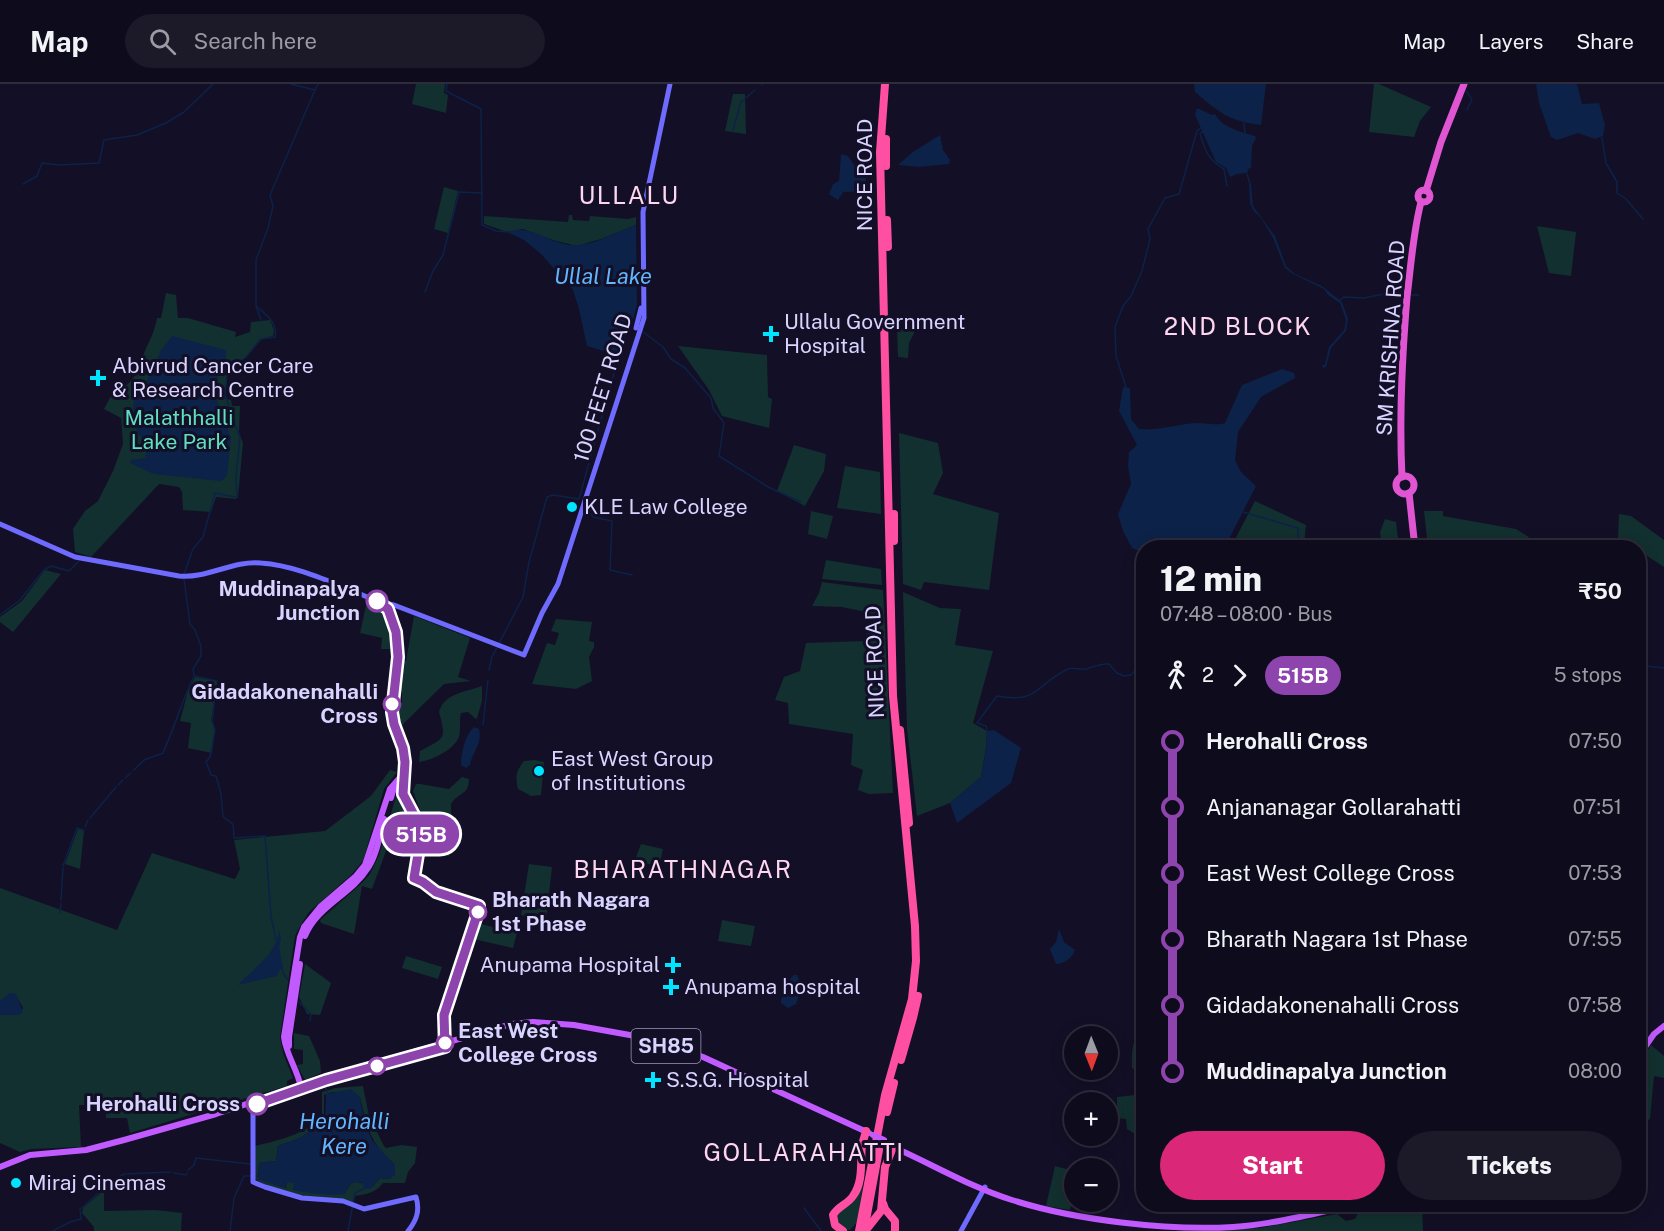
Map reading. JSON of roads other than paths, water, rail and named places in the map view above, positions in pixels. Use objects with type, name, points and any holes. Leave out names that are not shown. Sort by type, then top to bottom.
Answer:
[{"type":"highway","name":"NICE ROAD","points":[[859,1231],[885,1095],[910,1011],[916,961],[893,696],[880,152],[885,84]]},
{"type":"highway","name":"NICE ROAD","points":[[865,1231],[889,1100],[915,1012],[921,962],[920,926],[897,671],[885,180],[890,84]]},
{"type":"highway","name":"SM KRISHNA ROAD","points":[[1404,477],[1403,432],[1407,327],[1418,228],[1422,202],[1429,198],[1425,191],[1462,86]]},
{"type":"highway","points":[[1404,477],[1410,477],[1413,483],[1413,489],[1406,493],[1399,492],[1396,486],[1398,480],[1404,477]]},
{"type":"highway","points":[[1406,493],[1413,540]]},
{"type":"highway","points":[[838,1231],[832,1223],[831,1215],[835,1207],[850,1197],[855,1190],[861,1161],[860,1145],[868,1134]]},
{"type":"highway","points":[[843,1231],[835,1225],[834,1215],[857,1190],[863,1160],[862,1145],[868,1134]]},
{"type":"highway","points":[[870,1203],[872,1210],[877,1211],[882,1168],[890,1144]]},
{"type":"highway","points":[[865,1231],[881,1211],[885,1167],[890,1144]]},
{"type":"highway","points":[[882,1196],[885,1209],[895,1221],[895,1231]]},
{"type":"highway","points":[[848,1231],[854,1228],[861,1217]]},
{"type":"main road","name":"100 FEET ROAD","points":[[383,603],[394,604],[523,654],[557,583],[638,329],[641,308],[641,207],[669,84]]},
{"type":"main road","points":[[0,524],[75,557],[182,576],[192,577],[254,562],[286,567],[383,603],[388,609],[396,632],[398,657],[392,712],[403,748],[403,783],[392,794],[369,867],[360,878],[316,916],[308,929],[302,946],[288,1037],[289,1056]]},
{"type":"main road","points":[[301,1087],[284,1037],[300,937],[304,927],[321,906],[356,876],[365,865],[390,789],[404,773]]},
{"type":"main road","name":"SH85","points":[[0,1168],[30,1155],[96,1148],[254,1103],[325,1079],[511,1024],[533,1022],[557,1023],[652,1039],[685,1049],[985,1189],[1032,1206],[1116,1221],[1179,1227],[1233,1227],[1317,1212]]},
{"type":"main road","points":[[1646,1044],[1664,1025]]},
{"type":"main road","points":[[254,1103],[252,1176],[255,1183],[302,1198],[338,1200],[366,1209],[416,1197],[418,1214],[415,1223],[408,1231]]},
{"type":"main road","points":[[961,1231],[985,1189]]},
{"type":"main road","name":"SH85","points":[[985,1189],[1029,1203],[1062,1210],[1107,1218],[1179,1225],[1232,1225],[1307,1212]]},
{"type":"water","points":[[1194,84],[1266,84],[1261,125],[1225,115],[1195,92]]},
{"type":"water","points":[[1536,84],[1577,84],[1582,104],[1599,103],[1605,125],[1603,136],[1595,139],[1578,133],[1557,140],[1551,137],[1539,103]]},
{"type":"water","points":[[1197,108],[1212,115],[1215,114],[1222,123],[1233,129],[1255,136],[1251,168],[1247,173],[1230,177],[1226,168],[1216,162],[1195,115]]},
{"type":"water","points":[[940,135],[943,150],[950,160],[949,164],[920,167],[898,165],[913,152]]},
{"type":"water","points":[[841,154],[848,156],[857,169],[866,175],[866,191],[843,192],[838,200],[829,194],[833,184],[839,181]]},
{"type":"water","points":[[1249,184],[1251,184],[1253,206],[1275,236],[1286,266],[1295,274],[1322,286],[1342,302],[1348,319],[1346,331],[1331,348],[1326,367],[1322,366],[1325,364],[1329,347],[1344,330],[1346,320],[1340,303],[1328,295],[1324,289],[1293,274],[1285,268],[1273,238],[1250,203]]},
{"type":"water","name":"Ullal Lake","points":[[636,225],[637,305],[631,327],[624,331],[617,355],[587,346],[573,290],[541,254],[524,240],[507,232],[525,230],[560,243],[579,245]]},
{"type":"water","points":[[172,336],[226,350],[226,357],[218,375],[216,397],[231,438],[227,476],[221,481],[154,474],[130,463],[131,460],[145,458],[148,447],[137,432],[133,413],[134,398],[150,376],[160,352]]},
{"type":"water","points":[[1282,369],[1294,373],[1295,378],[1261,397],[1238,432],[1235,460],[1241,472],[1256,486],[1229,540],[1136,540],[1136,550],[1132,548],[1123,531],[1118,514],[1131,484],[1128,466],[1129,452],[1137,445],[1119,411],[1123,387],[1130,388],[1131,419],[1139,429],[1154,429],[1197,423],[1225,423],[1242,385]]},
{"type":"water","points":[[474,727],[479,729],[480,739],[470,765],[466,768],[461,765],[463,750],[466,739]]},
{"type":"water","points":[[994,730],[1021,748],[1011,783],[957,823],[950,803],[981,777],[987,731]]},
{"type":"water","points":[[1059,929],[1064,942],[1075,950],[1067,960],[1056,964],[1050,949],[1056,942]]},
{"type":"water","points":[[279,930],[281,939],[279,947],[283,967],[277,976],[238,985],[269,954],[274,947]]},
{"type":"water","points":[[794,975],[797,975],[799,979],[799,993],[796,1004],[788,1008],[781,1003],[781,1000]]},
{"type":"water","points":[[10,993],[16,994],[23,1012],[19,1015],[0,1015],[0,1001]]},
{"type":"water","name":"Herohalli Kere","points":[[351,1089],[360,1097],[365,1124],[372,1140],[395,1165],[395,1177],[393,1175],[391,1179],[380,1178],[371,1188],[365,1189],[361,1182],[352,1183],[345,1194],[332,1195],[293,1190],[294,1183],[287,1182],[285,1188],[258,1179],[259,1163],[276,1161],[278,1146],[300,1138],[325,1121],[326,1094]]},
{"type":"waterway","points":[[23,184],[37,176],[42,163],[59,165],[99,163],[104,140],[137,135],[166,123],[184,112],[213,84]]},
{"type":"waterway","points":[[291,84],[315,90],[318,84]]},
{"type":"waterway","points":[[447,84],[446,91],[481,109],[482,225],[496,231],[507,232]]},
{"type":"waterway","points":[[261,320],[256,306],[256,260],[268,228],[273,206],[270,195],[315,90]]},
{"type":"waterway","points":[[733,130],[741,102],[755,90]]},
{"type":"waterway","points":[[1466,91],[1472,99],[1467,110]]},
{"type":"waterway","points":[[1244,123],[1245,133]]},
{"type":"waterway","points":[[1126,387],[1116,356],[1115,327],[1123,306],[1131,296],[1142,271],[1150,239],[1148,229],[1165,198],[1179,194],[1197,131],[1202,127],[1203,131],[1200,134],[1206,150],[1214,162],[1224,169],[1227,186]]},
{"type":"waterway","points":[[1602,138],[1606,163],[1617,182],[1617,193],[1626,199],[1643,219]]},
{"type":"waterway","points":[[1247,174],[1250,184]]},
{"type":"waterway","points":[[425,292],[433,271],[443,255],[459,192],[482,193]]},
{"type":"waterway","points":[[1340,300],[1344,297],[1406,295]]},
{"type":"waterway","points":[[1411,295],[1419,295]]},
{"type":"waterway","points":[[184,574],[193,549],[203,537],[215,493],[237,496],[236,476],[240,438],[225,395],[229,369],[246,357],[261,339],[275,337],[273,323],[256,306]]},
{"type":"waterway","points":[[642,331],[663,347],[671,359],[685,368],[711,398],[713,408],[724,423],[719,456],[768,487],[801,502]]},
{"type":"waterway","points":[[489,670],[492,657],[523,597],[529,562],[547,497],[553,495],[579,499],[617,362]]},
{"type":"waterway","points":[[587,505],[593,517],[612,521],[610,570],[632,575]]},
{"type":"waterway","points":[[1243,512],[1298,528],[1298,540]]},
{"type":"waterway","points":[[0,615],[20,600],[44,570],[51,566],[69,571],[79,561]]},
{"type":"waterway","points":[[184,579],[190,624],[201,646],[201,656],[193,669],[194,676],[217,681],[212,721],[215,730],[210,757],[206,762],[211,775],[216,776],[221,794],[223,817],[233,824],[234,838],[265,836],[271,916],[276,940]]},
{"type":"waterway","points":[[987,731],[986,726],[977,723],[997,696],[1011,698],[1029,695],[1070,668],[1086,669],[1109,664],[1117,673],[1124,676],[1131,675],[1136,667]]},
{"type":"waterway","points":[[1646,666],[1664,668]]},
{"type":"waterway","points":[[134,770],[144,760],[163,753],[193,678]]},
{"type":"waterway","points":[[483,725],[488,680]]},
{"type":"waterway","points":[[125,778],[131,773]]},
{"type":"waterway","points":[[118,785],[123,780]]},
{"type":"waterway","points":[[90,818],[116,787]]},
{"type":"waterway","points":[[85,827],[88,820]]},
{"type":"waterway","points":[[63,866],[77,828],[84,830]]},
{"type":"waterway","points":[[61,900],[63,868]]},
{"type":"waterway","points":[[60,913],[61,903]]},
{"type":"waterway","points":[[282,968],[288,980]]},
{"type":"waterway","points":[[299,1002],[311,1014],[310,1021]]},
{"type":"waterway","points":[[325,1086],[327,1092]]},
{"type":"waterway","points":[[188,1170],[194,1165],[196,1158],[250,1164]]},
{"type":"waterway","points":[[53,1231],[81,1219],[80,1209],[108,1184],[124,1174],[171,1172]]},
{"type":"waterway","points":[[174,1173],[186,1175],[187,1173]]},
{"type":"waterway","points":[[230,1231],[234,1198],[244,1176],[258,1176]]},
{"type":"waterway","points":[[348,1231],[355,1193],[365,1188]]},
{"type":"waterway","points":[[804,1208],[821,1231]]},
{"type":"place","name":"Ullalu Government Hospital","points":[[771,334]]},
{"type":"place","name":"Abivrud Cancer Care & Research Centre","points":[[98,378]]},
{"type":"place","name":"KLE Law College","points":[[572,507]]},
{"type":"place","name":"Muddinapalya Junction","points":[[377,601]]},
{"type":"place","name":"Gidadakonenahalli Cross","points":[[392,704]]},
{"type":"place","name":"East West Group of Institutions","points":[[539,771]]},
{"type":"place","name":"Bharath Nagara 1st Phase","points":[[478,912]]},
{"type":"place","name":"Anupama Hospital","points":[[673,965]]},
{"type":"place","name":"Anupama hospital","points":[[671,987]]},
{"type":"place","name":"East West College Cross","points":[[445,1043]]},
{"type":"place","name":"S.S.G. Hospital","points":[[653,1080]]},
{"type":"place","name":"Herohalli Cross","points":[[257,1104]]},
{"type":"place","name":"Miraj Cinemas","points":[[16,1183]]},
{"type":"district","name":"ULLALU","points":[[629,196]]},
{"type":"district","name":"2ND BLOCK","points":[[1238,327]]},
{"type":"district","name":"BHARATHNAGAR","points":[[683,870]]},
{"type":"district","name":"GOLLARAHATTI","points":[[804,1153]]},
{"type":"park label","name":"Malathhalli Lake Park","points":[[179,430]]}]
